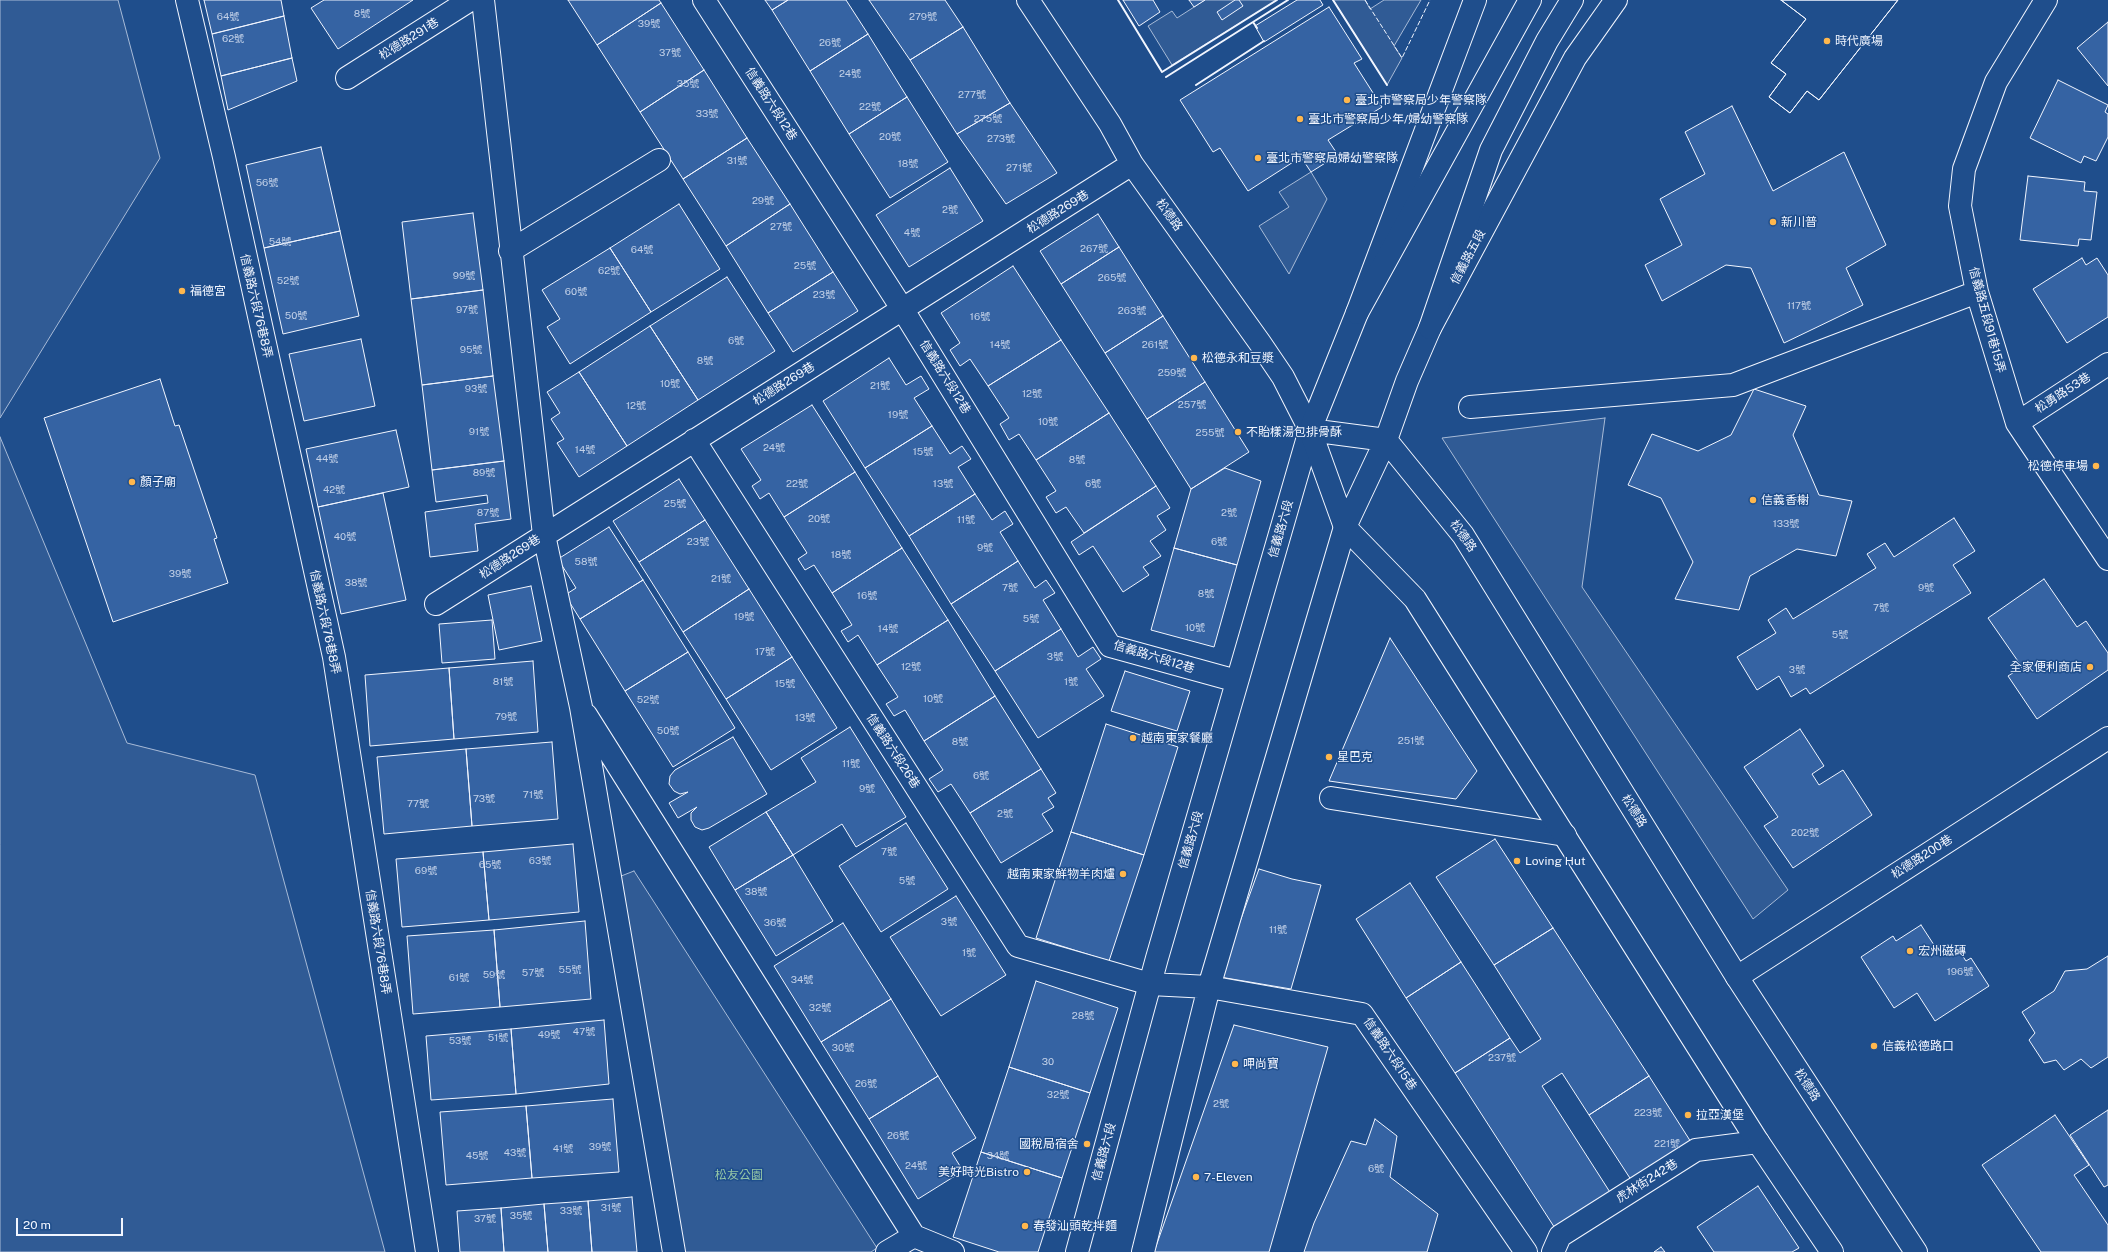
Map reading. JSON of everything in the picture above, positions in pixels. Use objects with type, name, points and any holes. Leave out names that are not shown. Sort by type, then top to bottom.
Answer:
[{"type":"main road","name":"信義路六段76巷8弄","points":[[187,0],[224,157],[334,657],[427,1252]]},
{"type":"main road","name":"松德路291巷","points":[[348,78],[470,0]]},
{"type":"main road","points":[[483,0],[510,251],[544,535],[581,706],[674,1252]]},
{"type":"main road","name":"信義路六段12巷","points":[[704,0],[903,310],[1110,646],[1237,681]]},
{"type":"main road","name":"松德路","points":[[1028,0],[1110,124],[1132,164],[1283,377],[1310,430],[1345,527],[1415,599],[1758,1142],[1832,1252]]},
{"type":"main road","points":[[1386,440],[1310,430],[1475,0]]},
{"type":"main road","points":[[1356,313],[1530,0]]},
{"type":"main road","points":[[1430,328],[1491,150],[1547,41],[1572,0]]},
{"type":"main road","name":"信義路五段","points":[[1345,527],[1386,440],[1406,381],[1430,328],[1574,58],[1616,0]]},
{"type":"main road","name":"信義路五段91巷15弄","points":[[2046,0],[1996,82],[1964,169],[1960,206],[1977,292],[2017,423],[2108,559]]},
{"type":"main road","points":[[510,251],[659,160]]},
{"type":"main road","name":"松德路269巷","points":[[436,604],[1132,164]]},
{"type":"main road","points":[[1470,407],[1733,385],[1977,292]]},
{"type":"main road","name":"松勇路53巷","points":[[2017,423],[2108,364]]},
{"type":"main road","name":"信義路六段","points":[[1077,1252],[1150,984],[1310,430]]},
{"type":"main road","name":"信義路六段26巷","points":[[694,440],[1018,946],[1150,984]]},
{"type":"main road","name":"松德路","points":[[1386,440],[1463,535],[1737,977],[1916,1252]]},
{"type":"main road","points":[[1143,1252],[1209,987],[1345,527]]},
{"type":"main road","points":[[581,706],[914,1236],[953,1252]]},
{"type":"main road","name":"松德路200巷","points":[[1737,977],[2108,738]]},
{"type":"main road","points":[[1331,798],[1564,835]]},
{"type":"main road","name":"信義路六段15巷","points":[[1150,984],[1209,987],[1362,1014],[1526,1252]]},
{"type":"main road","name":"虎林街242巷","points":[[1553,1252],[1560,1236],[1696,1150],[1758,1142]]},
{"type":"main road","points":[[887,1252],[914,1236]]},
{"type":"green space","points":[[0,0],[118,0],[160,158],[0,418]]},
{"type":"green space","points":[[1205,0],[1277,0],[1172,65],[1148,26],[1172,11],[1177,18]]},
{"type":"green space","points":[[1333,0],[1365,0],[1370,9],[1384,0],[1421,0],[1394,46],[1402,58],[1387,85]]},
{"type":"green space","points":[[1311,172],[1327,199],[1289,274],[1259,226],[1289,207],[1279,192]]},
{"type":"green space","points":[[1605,418],[1582,587],[1788,890],[1753,919],[1442,438]]},
{"type":"green space","points":[[0,437],[127,743],[255,775],[385,1252],[0,1252]]},
{"type":"green space","name":"松友公園","points":[[634,871],[877,1248],[871,1252],[675,1252],[611,880]]},
{"type":"building","points":[[204,0],[281,0],[284,16],[212,34]]},
{"type":"building","points":[[324,0],[413,0],[338,49],[311,8]]},
{"type":"building","points":[[568,0],[659,0],[661,3],[597,45]]},
{"type":"building","points":[[765,0],[788,0],[772,10]]},
{"type":"building","points":[[788,0],[846,0],[868,34],[810,71],[772,10]]},
{"type":"building","points":[[869,0],[945,0],[963,27],[910,60]]},
{"type":"building","points":[[1123,0],[1153,0],[1160,12],[1139,26]]},
{"type":"building","points":[[1189,0],[1205,0],[1194,7]]},
{"type":"building","points":[[1235,0],[1239,0],[1243,6],[1222,20],[1217,12]]},
{"type":"building","points":[[1297,0],[1320,0],[1323,5],[1264,42],[1255,26]]},
{"type":"building","name":"時代廣場","points":[[1781,0],[1898,0],[1819,100],[1807,91],[1790,113],[1769,97],[1786,74],[1771,63],[1806,19]]},
{"type":"building","name":"時代廣場","points":[[1781,0],[1898,0],[1819,100],[1807,91],[1790,113],[1769,97],[1786,74],[1771,63],[1806,19]]},
{"type":"building","points":[[661,3],[704,70],[640,112],[597,45]]},
{"type":"building","points":[[1329,7],[1362,59],[1354,63],[1382,107],[1328,140],[1338,155],[1311,172],[1301,157],[1248,191],[1220,148],[1213,152],[1180,100]]},
{"type":"building","points":[[284,16],[292,58],[221,76],[212,34]]},
{"type":"building","points":[[2108,22],[2108,86],[2077,48]]},
{"type":"building","points":[[963,27],[1010,103],[957,134],[910,60]]},
{"type":"building","points":[[868,34],[907,97],[849,134],[810,71]]},
{"type":"building","points":[[292,58],[297,81],[228,110],[221,76]]},
{"type":"building","points":[[704,70],[747,138],[683,179],[640,112]]},
{"type":"building","points":[[2058,80],[2108,105],[2105,112],[2108,114],[2108,137],[2096,161],[2084,156],[2081,163],[2030,138]]},
{"type":"building","points":[[907,97],[948,162],[890,198],[849,134]]},
{"type":"building","points":[[1010,103],[1057,173],[1006,204],[957,134]]},
{"type":"building","name":"新川普","points":[[1732,106],[1773,191],[1844,152],[1886,245],[1846,268],[1863,305],[1784,343],[1751,268],[1726,265],[1662,301],[1645,265],[1682,245],[1660,199],[1705,174],[1685,132]]},
{"type":"building","points":[[747,138],[790,204],[726,246],[683,179]]},
{"type":"building","points":[[321,147],[340,231],[264,248],[246,165]]},
{"type":"building","points":[[950,168],[983,221],[909,267],[876,215]]},
{"type":"building","points":[[2028,176],[2085,182],[2084,191],[2097,192],[2091,240],[2079,239],[2078,246],[2020,240]]},
{"type":"building","points":[[679,204],[720,269],[651,312],[610,248]]},
{"type":"building","points":[[790,204],[833,272],[768,313],[726,246]]},
{"type":"building","points":[[473,213],[483,290],[411,299],[402,222]]},
{"type":"building","points":[[1098,214],[1119,247],[1061,284],[1040,251]]},
{"type":"building","points":[[340,231],[359,316],[283,334],[264,248]]},
{"type":"building","points":[[1119,247],[1163,316],[1105,353],[1061,284]]},
{"type":"building","points":[[610,248],[651,312],[570,364],[547,327],[560,319],[542,290]]},
{"type":"building","points":[[2082,258],[2086,265],[2097,258],[2108,275],[2108,317],[2067,343],[2033,289]]},
{"type":"building","points":[[1013,266],[1061,340],[988,386],[970,359],[960,366],[950,350],[960,343],[941,313]]},
{"type":"building","points":[[833,272],[858,311],[793,352],[768,313]]},
{"type":"building","points":[[727,277],[775,351],[698,400],[650,326]]},
{"type":"building","points":[[483,290],[493,376],[422,385],[411,299]]},
{"type":"building","points":[[1163,316],[1205,382],[1147,419],[1105,353]]},
{"type":"building","points":[[650,326],[698,400],[627,446],[579,372]]},
{"type":"building","points":[[361,339],[375,406],[304,421],[289,354]]},
{"type":"building","points":[[1061,340],[1109,413],[1036,460],[1019,434],[1009,440],[1000,424],[1009,418],[988,386]]},
{"type":"building","points":[[889,358],[906,385],[921,376],[929,389],[914,398],[932,426],[865,468],[823,401]]},
{"type":"building","points":[[579,372],[627,446],[579,477],[557,443],[564,439],[551,419],[560,413],[547,392]]},
{"type":"building","points":[[493,376],[504,461],[432,470],[422,385]]},
{"type":"building","name":"顏子廟","points":[[160,379],[175,426],[179,425],[217,538],[214,539],[228,583],[113,622],[44,418]]},
{"type":"building","points":[[1205,382],[1249,452],[1191,489],[1147,419]]},
{"type":"building","name":"信義香榭","points":[[1754,389],[1806,406],[1793,435],[1819,495],[1852,501],[1836,556],[1797,549],[1750,576],[1739,610],[1675,599],[1693,562],[1661,498],[1628,485],[1652,434],[1698,451],[1731,435]]},
{"type":"building","points":[[812,405],[855,472],[784,517],[769,493],[760,499],[752,486],[761,480],[741,449]]},
{"type":"building","points":[[1109,413],[1156,486],[1084,533],[1066,507],[1056,513],[1046,497],[1056,491],[1036,460]]},
{"type":"building","points":[[932,426],[950,454],[962,446],[971,459],[958,467],[975,494],[909,536],[865,468]]},
{"type":"building","points":[[396,430],[409,487],[318,507],[306,449]]},
{"type":"building","points":[[504,461],[511,519],[475,524],[478,551],[430,557],[425,512],[488,503],[487,495],[436,502],[432,470]]},
{"type":"building","points":[[1225,468],[1261,481],[1237,565],[1174,548],[1191,489]]},
{"type":"building","points":[[855,472],[902,548],[832,593],[814,565],[805,570],[798,559],[807,553],[784,517]]},
{"type":"building","points":[[679,479],[705,520],[639,562],[613,521]]},
{"type":"building","points":[[1156,486],[1170,508],[1157,516],[1166,530],[1150,541],[1161,556],[1143,567],[1149,575],[1123,592],[1093,546],[1079,555],[1071,542]]},
{"type":"building","points":[[383,493],[406,600],[341,614],[318,507]]},
{"type":"building","points":[[975,494],[992,520],[1005,511],[1013,524],[1000,532],[1018,561],[951,604],[909,536]]},
{"type":"building","points":[[1954,518],[1975,551],[1953,565],[1971,593],[1810,694],[1806,688],[1791,697],[1779,676],[1757,690],[1737,657],[1776,633],[1768,620],[1786,608],[1793,619],[1876,568],[1867,554],[1885,543],[1894,557]]},
{"type":"building","points":[[705,520],[749,589],[683,632],[639,562]]},
{"type":"building","points":[[609,527],[643,580],[580,619],[565,595],[576,588],[558,559]]},
{"type":"building","points":[[902,548],[948,620],[877,665],[858,635],[848,642],[841,631],[852,625],[832,593]]},
{"type":"building","points":[[1174,548],[1237,565],[1214,647],[1151,630]]},
{"type":"building","points":[[1018,561],[1035,588],[1046,580],[1055,593],[1043,600],[1061,629],[995,671],[951,604]]},
{"type":"building","points":[[2044,579],[2077,627],[2086,621],[2108,653],[2108,670],[2037,719],[2008,676],[2022,667],[1988,618]]},
{"type":"building","points":[[643,580],[688,652],[625,691],[580,619]]},
{"type":"building","points":[[531,586],[542,641],[499,650],[488,595]]},
{"type":"building","points":[[749,589],[792,657],[726,699],[683,632]]},
{"type":"building","points":[[492,620],[495,659],[442,663],[439,624]]},
{"type":"building","points":[[948,620],[995,696],[924,741],[905,710],[894,716],[886,704],[898,697],[877,665]]},
{"type":"building","points":[[1061,629],[1078,657],[1093,647],[1101,659],[1086,669],[1104,696],[1038,738],[995,671]]},
{"type":"building","points":[[1390,638],[1477,771],[1456,799],[1329,781]]},
{"type":"building","points":[[688,652],[735,728],[673,767],[625,691]]},
{"type":"building","points":[[792,657],[837,728],[771,770],[726,699]]},
{"type":"building","points":[[533,661],[538,732],[454,739],[449,668]]},
{"type":"building","points":[[449,668],[454,739],[370,746],[365,675]]},
{"type":"building","points":[[1125,671],[1190,691],[1177,731],[1111,711]]},
{"type":"building","points":[[995,696],[1041,769],[970,813],[951,784],[938,792],[929,779],[943,770],[924,741]]},
{"type":"building","points":[[1106,724],[1178,747],[1144,855],[1071,832]]},
{"type":"building","points":[[850,727],[906,817],[856,847],[842,824],[793,855],[766,812],[816,782],[801,758]]},
{"type":"building","points":[[1800,729],[1824,766],[1812,774],[1819,785],[1843,770],[1872,815],[1793,868],[1764,826],[1778,817],[1744,767]]},
{"type":"building","points":[[733,737],[767,794],[709,828],[702,830],[695,827],[691,820],[691,813],[697,807],[678,818],[669,803],[688,792],[680,794],[674,791],[669,784],[670,776],[675,770]]},
{"type":"building","points":[[552,742],[558,819],[472,826],[466,749]]},
{"type":"building","points":[[466,749],[472,826],[384,834],[377,757]]},
{"type":"building","points":[[1041,769],[1056,793],[1048,798],[1054,807],[1042,814],[1053,831],[1001,863],[970,813]]},
{"type":"building","points":[[766,812],[793,855],[735,890],[709,847]]},
{"type":"building","points":[[906,823],[948,889],[881,932],[839,866]]},
{"type":"building","points":[[1071,832],[1144,855],[1109,961],[1036,938]]},
{"type":"building","points":[[1495,839],[1553,928],[1494,965],[1436,877]]},
{"type":"building","points":[[573,844],[579,912],[489,920],[483,852]]},
{"type":"building","points":[[483,852],[489,920],[402,927],[396,859]]},
{"type":"building","points":[[793,855],[833,921],[776,956],[735,890]]},
{"type":"building","points":[[1259,869],[1292,879],[1321,885],[1291,989],[1220,977]]},
{"type":"building","points":[[1410,883],[1461,962],[1406,998],[1356,919]]},
{"type":"building","points":[[956,896],[1006,975],[941,1016],[890,937]]},
{"type":"building","points":[[585,921],[591,999],[500,1007],[494,930]]},
{"type":"building","points":[[843,923],[891,999],[821,1042],[774,966]]},
{"type":"building","points":[[1921,925],[1934,945],[1956,946],[1966,961],[1971,958],[1989,986],[1935,1021],[1917,993],[1894,1008],[1861,957],[1893,936],[1896,941]]},
{"type":"building","points":[[1553,928],[1649,1076],[1589,1115],[1562,1073],[1542,1086],[1615,1200],[1560,1236],[1455,1073],[1510,1038],[1520,1053],[1541,1039],[1494,965]]},
{"type":"building","points":[[494,930],[500,1007],[413,1014],[407,936]]},
{"type":"building","points":[[2108,956],[2108,1057],[2091,1068],[2081,1059],[2064,1070],[2056,1060],[2044,1063],[2029,1040],[2035,1033],[2022,1012],[2054,991],[2065,971],[2087,969]]},
{"type":"building","points":[[1461,962],[1510,1038],[1455,1073],[1406,998]]},
{"type":"building","points":[[1036,981],[1118,1008],[1090,1093],[1009,1067]]},
{"type":"building","points":[[891,999],[938,1076],[869,1119],[821,1042]]},
{"type":"building","points":[[604,1020],[609,1084],[516,1094],[511,1029]]},
{"type":"building","points":[[1234,1025],[1328,1047],[1269,1252],[1154,1252]]},
{"type":"building","points":[[511,1029],[516,1094],[431,1100],[426,1036]]},
{"type":"building","points":[[1009,1067],[1090,1093],[1062,1178],[981,1152]]},
{"type":"building","points":[[938,1076],[976,1138],[952,1153],[963,1171],[918,1199],[869,1119]]},
{"type":"building","points":[[1649,1076],[1696,1150],[1637,1189],[1589,1115]]},
{"type":"building","points":[[613,1099],[619,1172],[532,1178],[526,1106]]},
{"type":"building","points":[[526,1106],[532,1178],[446,1185],[440,1112]]},
{"type":"building","points":[[2108,1110],[2108,1185],[2104,1187],[2070,1135]]},
{"type":"building","points":[[2055,1115],[2089,1165],[2074,1175],[2108,1225],[2108,1252],[2041,1252],[1982,1165]]},
{"type":"building","points":[[1375,1119],[1397,1136],[1390,1177],[1438,1214],[1427,1252],[1304,1252],[1314,1223],[1351,1141],[1366,1145]]},
{"type":"building","points":[[981,1152],[1062,1178],[1038,1252],[999,1252],[953,1237]]},
{"type":"building","points":[[1758,1186],[1799,1248],[1792,1252],[1714,1252],[1697,1227]]},
{"type":"building","points":[[632,1197],[637,1252],[592,1252],[588,1201]]},
{"type":"building","points":[[588,1201],[592,1252],[548,1252],[544,1204]]},
{"type":"building","points":[[544,1204],[548,1252],[504,1252],[501,1208]]},
{"type":"building","points":[[501,1208],[504,1252],[460,1252],[457,1211]]},
{"type":"building","points":[[1661,1247],[1665,1252],[1654,1252]]},
{"type":"fence","points":[[1365,0],[1402,58],[1430,0]]},
{"type":"wall","points":[[1118,0],[1162,72],[1277,0]]},
{"type":"wall","points":[[1253,22],[1288,0]]},
{"type":"wall","points":[[1333,0],[1387,85]]},
{"type":"wall","points":[[1166,77],[1253,22],[1257,28]]},
{"type":"wall","points":[[1196,85],[1264,41]]},
{"type":"place","name":"時代廣場","points":[[1827,41]]},
{"type":"place","name":"臺北市警察局少年警察隊","points":[[1347,100]]},
{"type":"place","name":"臺北市警察局少年/婦幼警察隊","points":[[1300,119]]},
{"type":"place","name":"臺北市警察局婦幼警察隊","points":[[1258,158]]},
{"type":"place","name":"新川普","points":[[1773,222]]},
{"type":"place","name":"福德宮","points":[[182,291]]},
{"type":"place","name":"松德永和豆漿","points":[[1194,358]]},
{"type":"place","name":"不貽樣湯包排骨酥","points":[[1238,432]]},
{"type":"place","name":"松德停車場","points":[[2096,466]]},
{"type":"place","name":"顏子廟","points":[[132,482]]},
{"type":"place","name":"信義香榭","points":[[1753,500]]},
{"type":"place","name":"全家便利商店","points":[[2090,667]]},
{"type":"place","name":"越南東家餐廳","points":[[1133,738]]},
{"type":"place","name":"星巴克","points":[[1329,757]]},
{"type":"place","name":"Loving Hut","points":[[1517,861]]},
{"type":"place","name":"越南東家鮮物羊肉爐","points":[[1123,874]]},
{"type":"place","name":"宏州磁磚","points":[[1910,951]]},
{"type":"place","name":"信義松德路口","points":[[1874,1046]]},
{"type":"place","name":"呷尚寶","points":[[1235,1064]]},
{"type":"place","name":"拉亞漢堡","points":[[1688,1115]]},
{"type":"place","name":"國稅局宿舍","points":[[1087,1144]]},
{"type":"place","name":"美好時光Bistro","points":[[1027,1172]]},
{"type":"place","name":"7-Eleven","points":[[1196,1177]]},
{"type":"place","name":"春發汕頭乾拌麵","points":[[1025,1226]]}]
